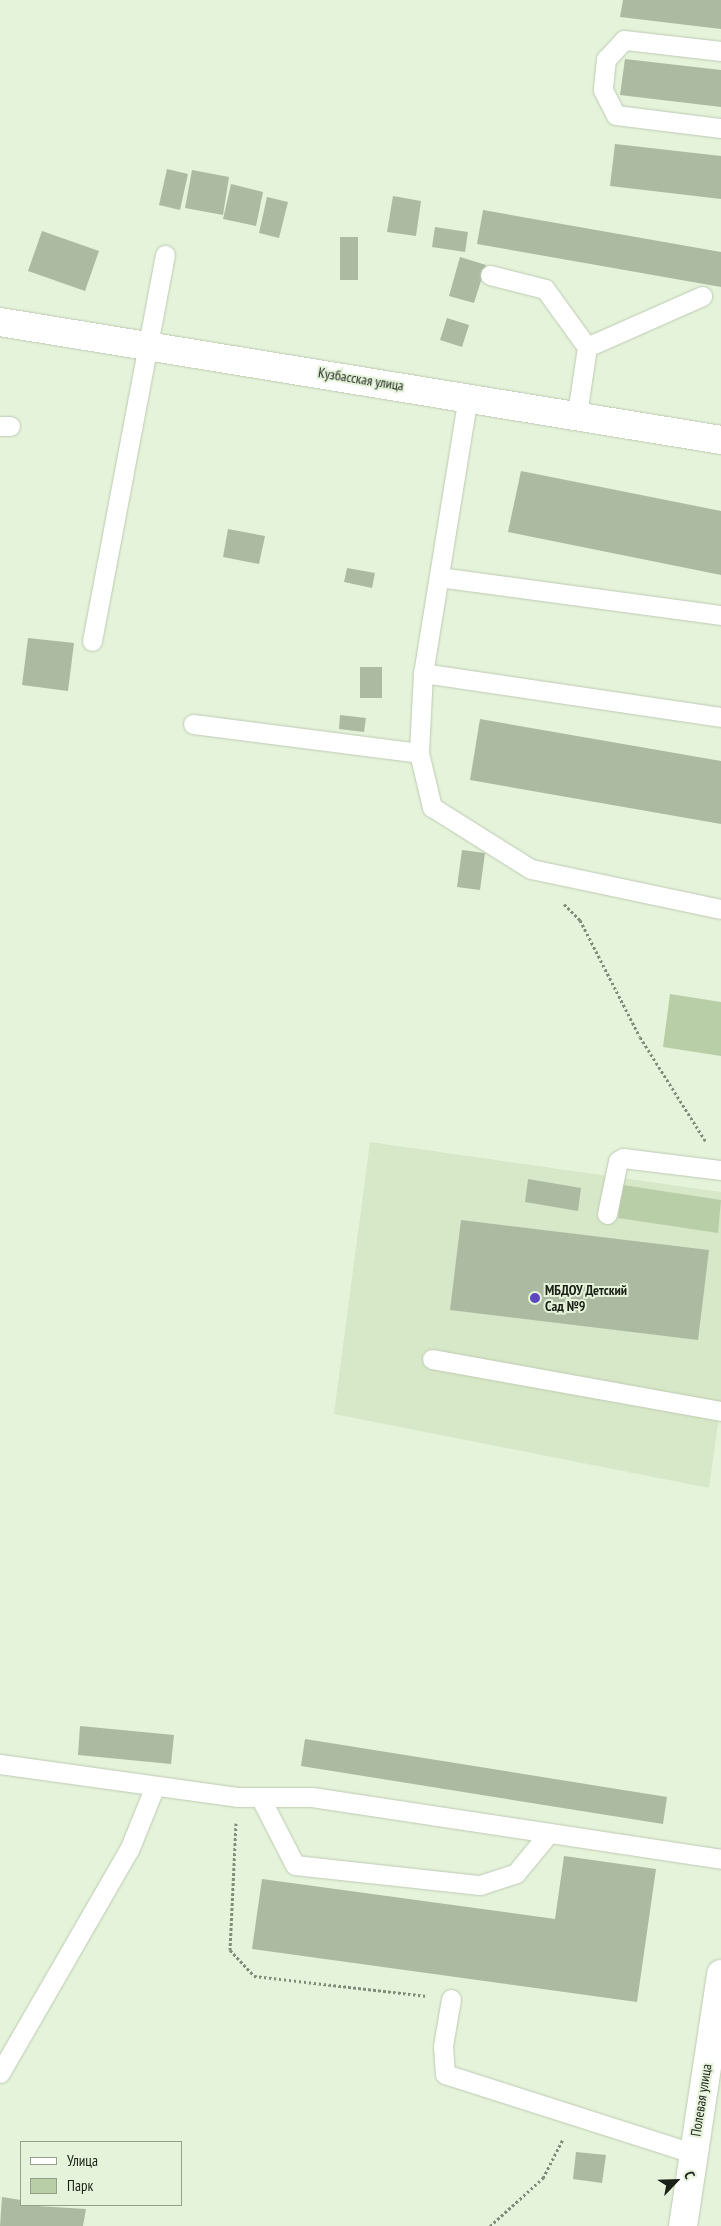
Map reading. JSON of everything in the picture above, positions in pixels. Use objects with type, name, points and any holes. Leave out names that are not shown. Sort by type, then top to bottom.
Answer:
[{"type":"street","name":"Кузбасская улица","points":[[0,322],[468,396],[721,440]]},
{"type":"street","name":"Полевая улица","points":[[683,2226],[721,1974]]},
{"type":"lane","points":[[721,51],[624,40],[606,59],[603,90],[616,115],[721,128]]},
{"type":"lane","points":[[92,641],[120,509],[146,345],[164,256]]},
{"type":"lane","points":[[490,275],[545,289],[587,347],[577,414]]},
{"type":"lane","points":[[587,347],[702,296]]},
{"type":"lane","points":[[468,396],[423,673],[419,753],[432,807],[531,869],[721,909]]},
{"type":"lane","points":[[439,577],[721,615]]},
{"type":"lane","points":[[423,673],[721,717]]},
{"type":"lane","points":[[193,724],[419,753]]},
{"type":"lane","points":[[607,1214],[618,1161],[623,1158],[721,1170]]},
{"type":"lane","points":[[432,1359],[721,1411]]},
{"type":"lane","points":[[0,1764],[237,1797],[312,1797],[721,1859]]},
{"type":"lane","points":[[0,2073],[129,1850],[155,1786]]},
{"type":"lane","points":[[260,1798],[295,1865],[480,1885],[516,1873],[549,1833]]},
{"type":"lane","points":[[451,1999],[443,2046],[445,2074],[693,2153]]},
{"type":"path","points":[[531,869],[580,920],[640,1037],[711,1148]]},
{"type":"path","points":[[237,1797],[230,1950],[254,1976],[451,1999]]},
{"type":"path","points":[[490,2226],[543,2178],[575,2116]]},
{"type":"shaded area","name":"МБДОУ Детский Сад №9","points":[[370,1142],[721,1192],[721,1403],[709,1488],[334,1414]]},
{"type":"green space","points":[[670,994],[721,1002],[721,1056],[663,1047]]},
{"type":"green space","points":[[623,1185],[721,1200],[718,1233],[618,1218]]},
{"type":"building","points":[[623,0],[721,0],[721,29],[620,17]]},
{"type":"building","points":[[625,59],[721,70],[721,107],[620,95]]},
{"type":"building","points":[[615,144],[721,156],[721,199],[610,186]]},
{"type":"building","points":[[167,169],[188,174],[180,210],[159,205]]},
{"type":"building","points":[[192,170],[229,177],[223,215],[185,208]]},
{"type":"building","points":[[231,184],[263,192],[256,226],[223,219]]},
{"type":"building","points":[[393,196],[421,201],[416,236],[387,232]]},
{"type":"building","points":[[267,197],[288,202],[279,238],[259,233]]},
{"type":"building","points":[[483,210],[721,252],[721,287],[477,244]]},
{"type":"building","points":[[435,227],[468,232],[465,252],[432,247]]},
{"type":"building","points":[[42,231],[99,251],[85,291],[28,271]]},
{"type":"building","points":[[340,237],[358,237],[358,280],[340,280]]},
{"type":"building","points":[[460,257],[486,265],[474,303],[449,296]]},
{"type":"building","points":[[447,318],[469,325],[462,347],[440,340]]},
{"type":"building","points":[[521,471],[721,511],[721,575],[508,532]]},
{"type":"building","points":[[228,529],[265,536],[259,564],[223,557]]},
{"type":"building","points":[[347,568],[375,573],[372,588],[344,582]]},
{"type":"building","points":[[28,638],[74,643],[68,691],[22,685]]},
{"type":"building","points":[[360,667],[382,667],[382,698],[360,698]]},
{"type":"building","points":[[340,715],[366,718],[364,732],[339,729]]},
{"type":"building","points":[[480,719],[721,761],[721,824],[470,780]]},
{"type":"building","points":[[462,850],[485,853],[480,890],[457,887]]},
{"type":"building","points":[[528,1179],[581,1188],[578,1211],[525,1202]]},
{"type":"building","points":[[461,1220],[709,1250],[698,1340],[450,1310]]},
{"type":"building","points":[[80,1726],[174,1735],[171,1764],[78,1755]]},
{"type":"building","points":[[305,1739],[667,1797],[663,1824],[301,1766]]},
{"type":"building","points":[[564,1856],[656,1869],[637,2002],[252,1949],[262,1879],[555,1919]]},
{"type":"building","points":[[576,2152],[606,2155],[602,2183],[573,2179]]},
{"type":"building","points":[[2,2197],[20,2200],[20,2206],[86,2209],[83,2226],[0,2226]]},
{"type":"place","name":"МБДОУ Детский Сад №9","points":[[535,1298]]}]
